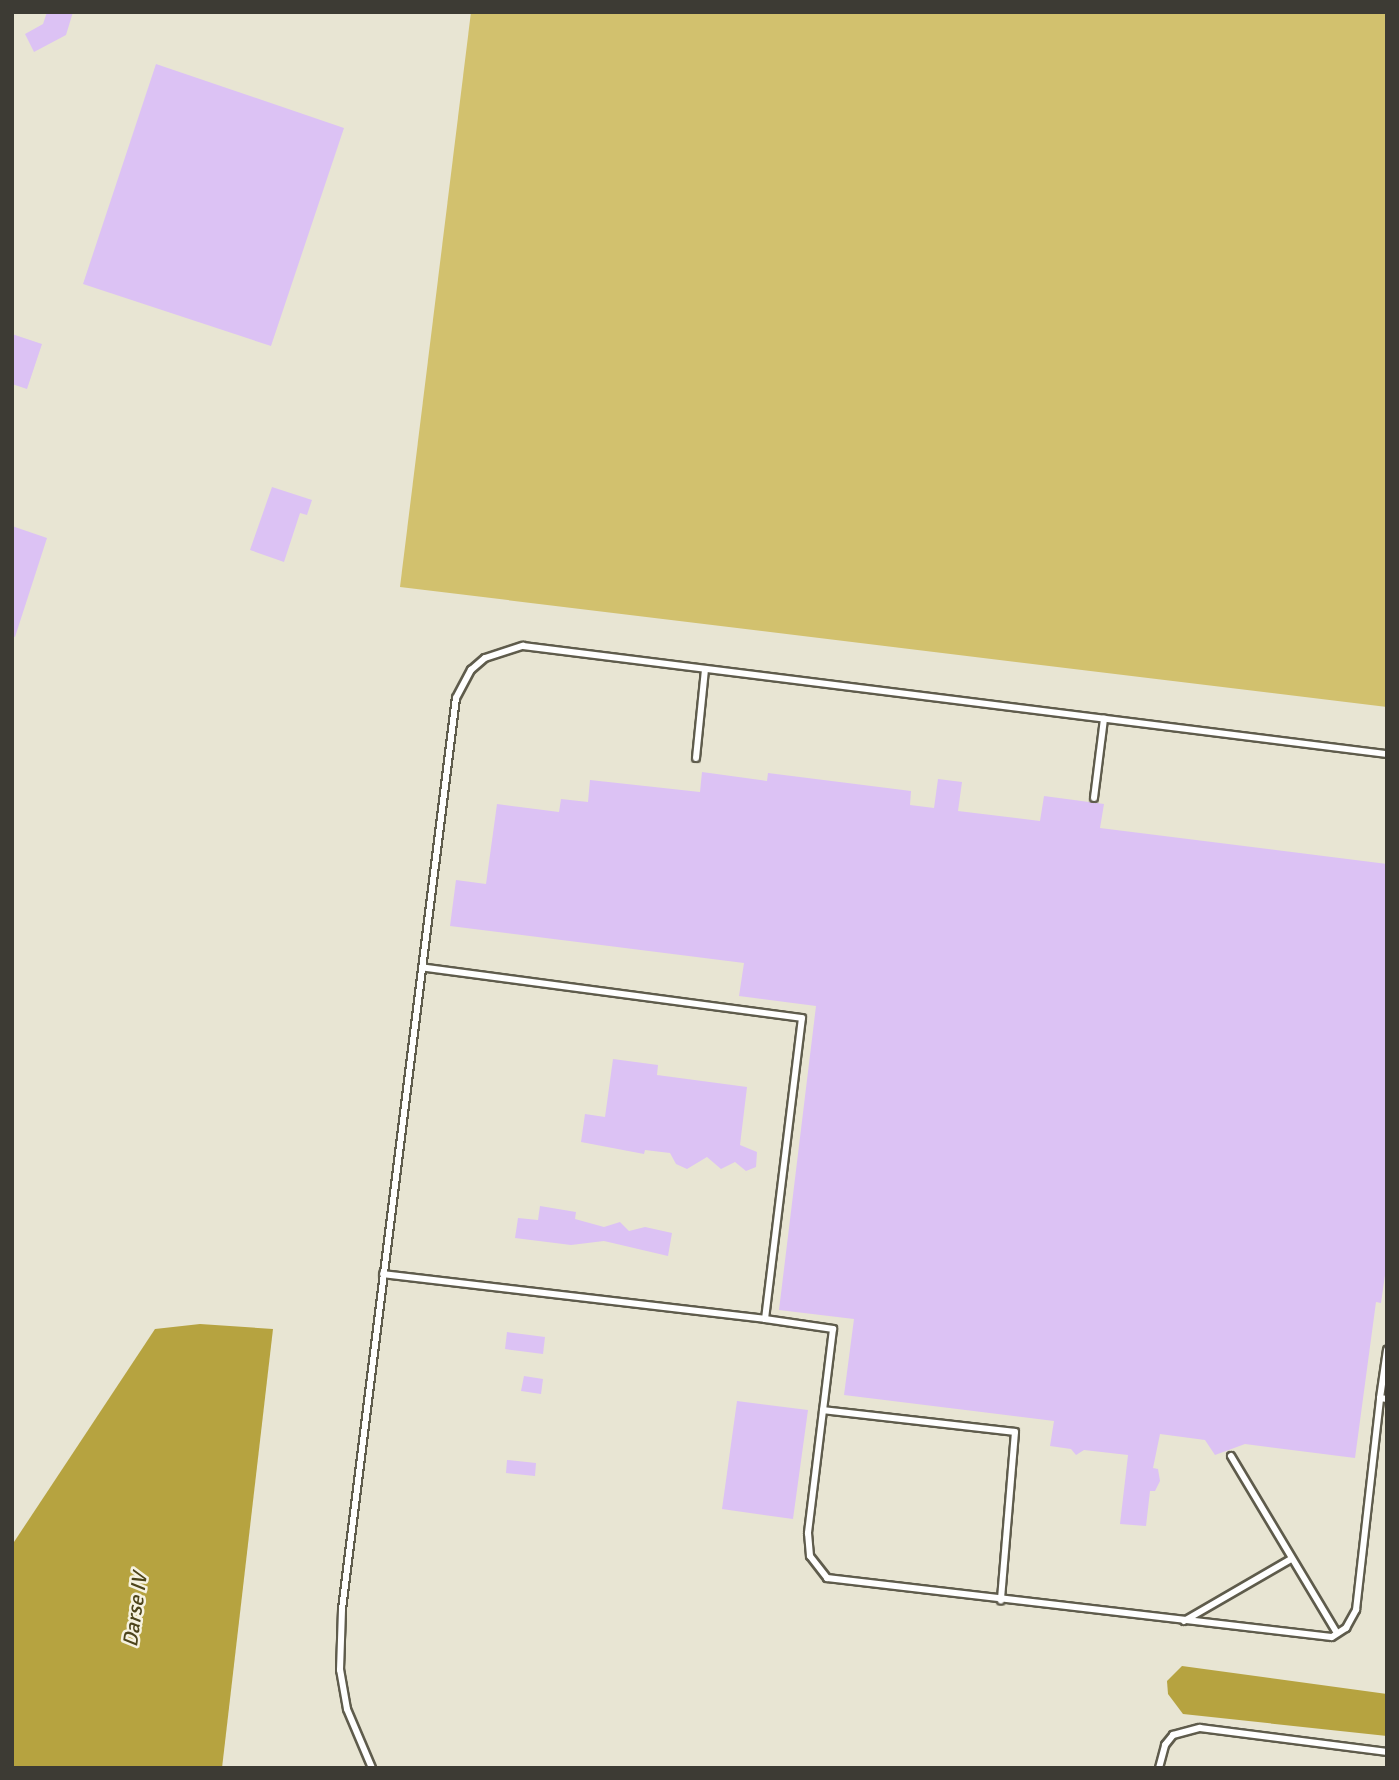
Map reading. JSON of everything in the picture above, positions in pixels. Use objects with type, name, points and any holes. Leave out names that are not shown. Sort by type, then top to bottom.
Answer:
[{"type":"lane","points":[[372,1768],[347,1709],[340,1670],[341,1609],[456,698],[471,670],[485,658],[523,646],[1387,754]]},
{"type":"lane","points":[[696,758],[705,669]]},
{"type":"lane","points":[[1094,798],[1104,719]]},
{"type":"lane","points":[[422,967],[802,1018],[765,1320]]},
{"type":"lane","points":[[383,1274],[833,1329],[808,1533],[810,1556],[827,1578],[1319,1639],[1337,1633],[1356,1610],[1387,1350]]},
{"type":"lane","points":[[823,1410],[1015,1432],[1001,1600]]},
{"type":"lane","points":[[1231,1456],[1337,1633]]},
{"type":"lane","points":[[1182,1622],[1291,1559]]},
{"type":"lane","points":[[1159,1768],[1165,1745],[1173,1735],[1200,1728],[1387,1752]]},
{"type":"shaded area","points":[[471,12],[1387,12],[1387,707],[400,587]]},
{"type":"water","name":"Darse IV","points":[[200,1324],[273,1329],[222,1768],[12,1768],[12,1545],[155,1329]]},
{"type":"water","points":[[1182,1666],[1387,1694],[1387,1736],[1183,1714],[1168,1694],[1167,1681]]},
{"type":"building","points":[[47,12],[73,12],[66,35],[34,52],[25,34],[43,24]]},
{"type":"building","points":[[156,64],[344,128],[271,346],[83,284]]},
{"type":"building","points":[[12,334],[42,344],[27,389],[12,384]]},
{"type":"building","points":[[272,487],[312,500],[307,515],[300,513],[284,562],[250,550]]},
{"type":"building","points":[[12,526],[47,538],[15,637],[12,636]]},
{"type":"building","points":[[702,772],[767,781],[768,773],[911,791],[910,805],[934,808],[938,779],[962,782],[958,811],[1040,821],[1044,796],[1104,804],[1100,828],[1387,864],[1387,1261],[1381,1303],[1376,1302],[1355,1458],[1245,1444],[1215,1455],[1205,1440],[1160,1434],[1153,1468],[1158,1469],[1160,1481],[1155,1491],[1150,1491],[1146,1526],[1120,1524],[1128,1455],[1084,1450],[1076,1455],[1071,1449],[1050,1446],[1054,1421],[844,1395],[854,1319],[779,1310],[816,1006],[739,996],[744,963],[450,926],[456,880],[486,884],[497,804],[559,812],[561,799],[588,802],[590,780],[700,792]]},
{"type":"building","points":[[613,1059],[658,1065],[657,1075],[747,1087],[740,1145],[757,1152],[756,1167],[746,1171],[735,1162],[721,1169],[707,1157],[687,1169],[676,1164],[670,1153],[645,1150],[644,1154],[581,1142],[585,1114],[605,1117]]},
{"type":"building","points":[[540,1206],[576,1212],[575,1219],[604,1227],[620,1222],[629,1231],[645,1227],[672,1233],[668,1256],[604,1241],[571,1245],[515,1238],[518,1218],[538,1220]]},
{"type":"building","points":[[507,1332],[545,1337],[543,1354],[505,1349]]},
{"type":"building","points":[[524,1376],[543,1379],[541,1394],[521,1391]]},
{"type":"building","points":[[737,1401],[808,1410],[793,1519],[722,1509]]},
{"type":"building","points":[[507,1460],[536,1463],[535,1476],[506,1473]]}]
